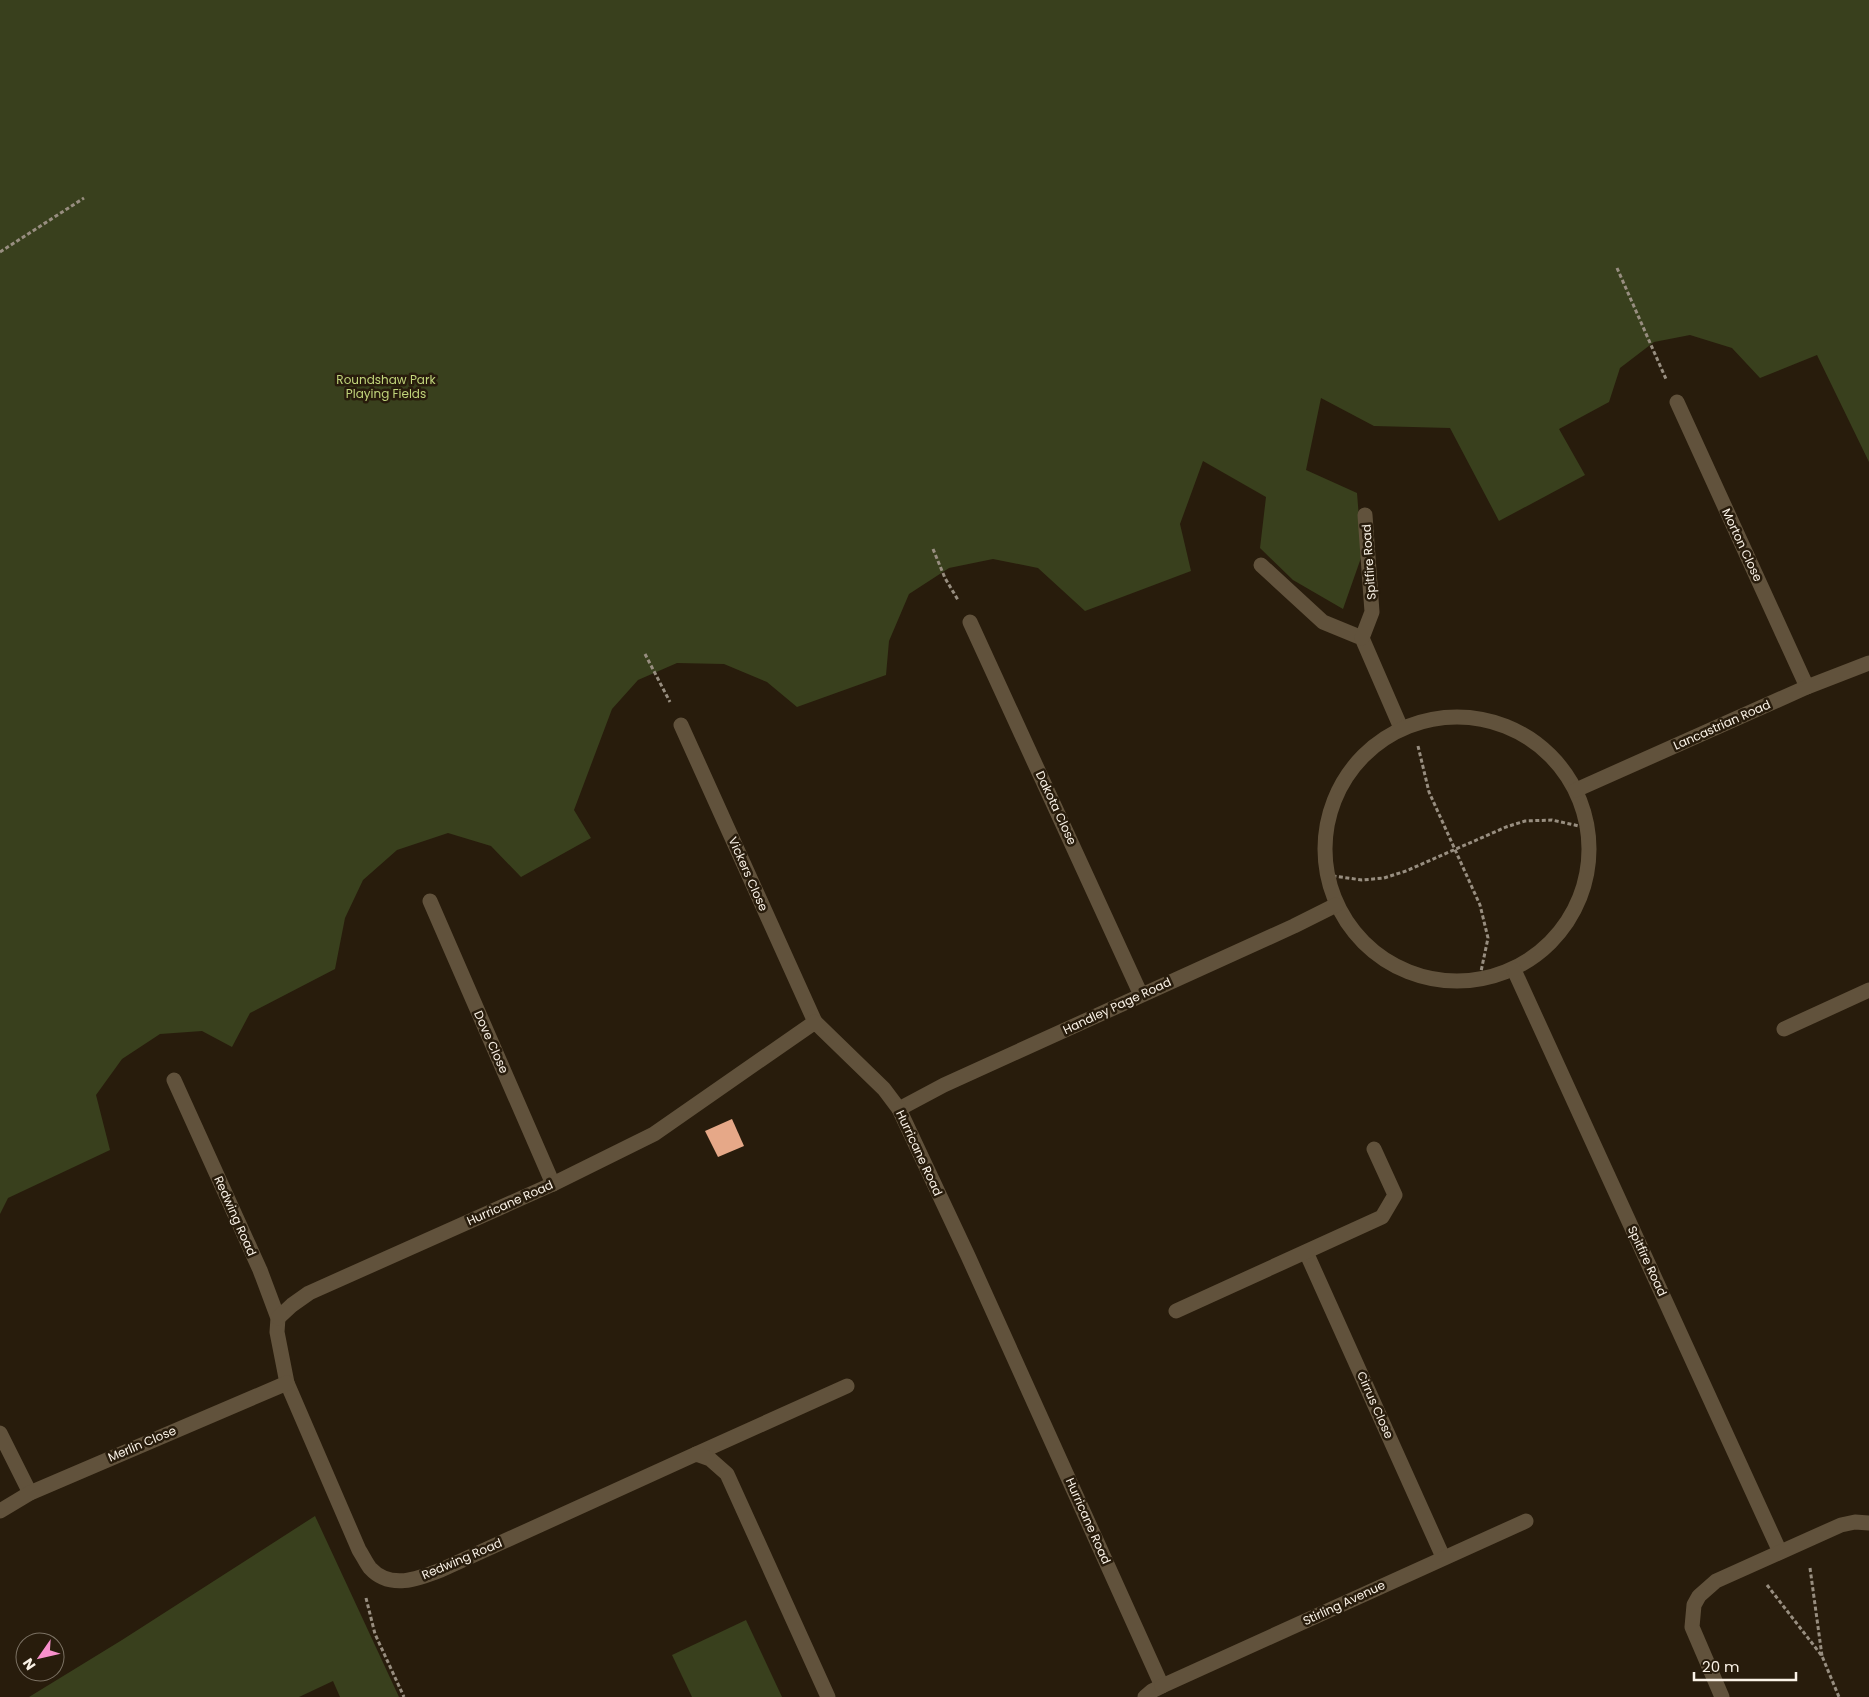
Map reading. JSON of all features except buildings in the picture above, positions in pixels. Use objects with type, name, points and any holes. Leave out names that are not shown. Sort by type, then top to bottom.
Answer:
[{"type":"street","name":"Morton Close","points":[[1677,402],[1807,687]]},
{"type":"street","name":"Spitfire Road","points":[[1362,638],[1372,612],[1365,515]]},
{"type":"street","points":[[1261,565],[1323,622],[1362,638],[1401,728]]},
{"type":"street","name":"Dakota Close","points":[[970,622],[1141,995]]},
{"type":"street","name":"Lancastrian Road","points":[[1576,790],[1807,687],[1869,663]]},
{"type":"street","points":[[1454,716],[1492,721],[1526,736],[1554,760],[1576,790],[1588,828],[1588,872],[1573,914],[1546,948],[1514,970],[1479,981],[1436,981],[1395,967],[1360,940],[1336,904],[1326,875],[1325,831],[1338,789],[1365,753],[1401,728],[1418,722],[1454,716]]},
{"type":"street","name":"Vickers Close","points":[[681,725],[815,1022]]},
{"type":"street","name":"Dove Close","points":[[430,901],[553,1184]]},
{"type":"street","name":"Handley Page Road","points":[[899,1109],[944,1085],[1294,926],[1336,904]]},
{"type":"street","name":"Spitfire Road","points":[[1514,970],[1780,1552]]},
{"type":"street","points":[[1784,1029],[1869,990]]},
{"type":"street","name":"Hurricane Road","points":[[278,1318],[309,1293],[553,1184],[654,1134],[815,1022],[884,1088],[899,1109],[968,1256],[1162,1686]]},
{"type":"street","name":"Redwing Road","points":[[174,1080],[260,1270],[278,1318],[277,1332],[287,1383],[359,1550],[370,1568],[385,1579],[404,1582],[441,1570],[848,1386]]},
{"type":"street","points":[[1176,1310],[1382,1217],[1395,1195],[1374,1149]]},
{"type":"street","name":"Cirrus Close","points":[[1306,1252],[1443,1557]]},
{"type":"street","name":"Merlin Close","points":[[0,1511],[30,1494],[287,1383]]},
{"type":"street","points":[[0,1433],[30,1494]]},
{"type":"street","points":[[696,1454],[710,1459],[727,1474],[828,1697]]},
{"type":"street","name":"Stirling Avenue","points":[[1162,1686],[1526,1521]]},
{"type":"street","points":[[1722,1697],[1693,1633],[1692,1617],[1694,1605],[1705,1588],[1716,1581],[1841,1525],[1855,1522],[1869,1523]]},
{"type":"street","points":[[1145,1697],[1162,1686]]},
{"type":"path","points":[[0,252],[84,198]]},
{"type":"path","points":[[1617,268],[1677,402]]},
{"type":"path","points":[[933,549],[945,578],[970,622]]},
{"type":"path","points":[[645,654],[681,725]]},
{"type":"path","points":[[1418,722],[1419,752],[1429,792],[1480,905],[1488,938],[1479,981]]},
{"type":"path","points":[[1326,875],[1362,880],[1384,878],[1406,871],[1506,827],[1525,821],[1552,820],[1588,828]]},
{"type":"path","points":[[1806,1541],[1822,1656],[1839,1697]]},
{"type":"path","points":[[1751,1565],[1822,1656]]},
{"type":"path","points":[[370,1568],[366,1599],[374,1634],[404,1697]]},
{"type":"green space","name":"Roundshaw Park Playing Fields","points":[[0,0],[1869,0],[1869,462],[1817,355],[1760,378],[1732,348],[1690,335],[1654,342],[1620,368],[1609,402],[1559,429],[1585,475],[1499,521],[1450,428],[1374,426],[1321,398],[1306,470],[1357,493],[1362,555],[1343,609],[1293,580],[1260,548],[1266,497],[1203,461],[1180,524],[1191,571],[1085,611],[1038,568],[993,559],[949,568],[909,594],[889,641],[886,675],[797,707],[767,682],[724,664],[677,663],[638,680],[612,709],[574,810],[591,838],[521,877],[491,846],[448,833],[397,850],[363,880],[345,918],[335,969],[250,1013],[232,1047],[202,1031],[160,1034],[122,1059],[96,1095],[110,1150],[8,1198],[0,1214]]},
{"type":"green space","points":[[315,1516],[399,1697],[340,1697],[333,1681],[299,1697],[29,1697],[53,1682],[65,1682],[65,1675]]},
{"type":"green space","points":[[746,1620],[782,1697],[692,1697],[672,1655]]}]
